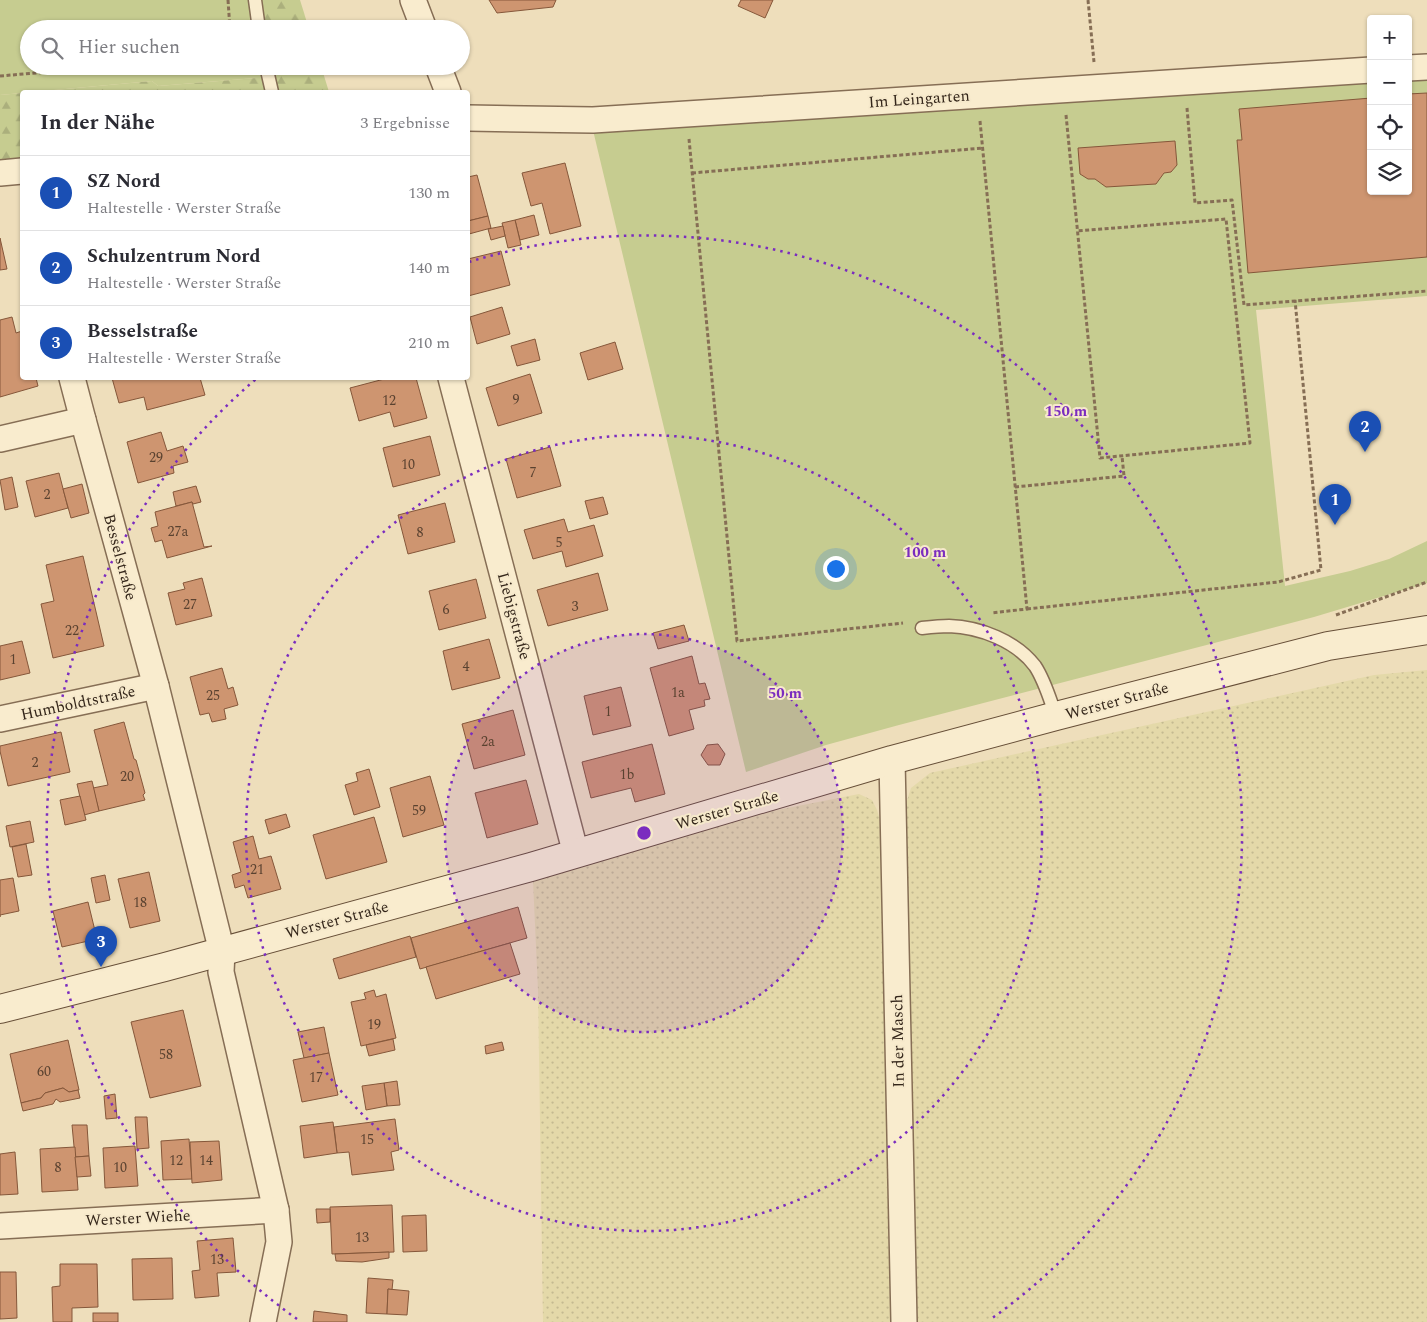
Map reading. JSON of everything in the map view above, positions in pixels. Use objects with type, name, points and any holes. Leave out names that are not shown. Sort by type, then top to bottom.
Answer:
[{"type":"main road","name":"Werster Straße","points":[[0,1009],[222,952],[522,870],[892,760],[1056,716],[1328,646],[1427,630]]},
{"type":"street","points":[[413,0],[421,20]]},
{"type":"street","points":[[1412,68],[1427,66]]},
{"type":"street","name":"Im Leingarten","points":[[470,118],[593,120],[1367,70]]},
{"type":"street","points":[[441,75],[447,90]]},
{"type":"street","name":"Besselstraße","points":[[73,380],[156,686],[222,952],[221,972],[276,1210],[279,1242],[263,1322]]},
{"type":"street","name":"Liebigstraße","points":[[452,380],[576,854]]},
{"type":"street","points":[[0,439],[83,420]]},
{"type":"street","name":"Humboldtstraße","points":[[0,719],[156,686]]},
{"type":"street","name":"In der Masch","points":[[892,760],[904,1322]]},
{"type":"street","name":"Werster Wiehe","points":[[0,1226],[276,1210]]},
{"type":"lane","points":[[255,0],[257,20]]},
{"type":"lane","points":[[268,75],[272,90]]},
{"type":"lane","points":[[916,625],[949,626],[979,631],[1016,648],[1034,666],[1041,677],[1056,716]]},
{"type":"path","points":[[228,0],[229,20]]},
{"type":"path","points":[[1088,0],[1096,88]]},
{"type":"path","points":[[0,76],[20,74]]},
{"type":"path","points":[[1184,82],[1195,203],[1232,200],[1244,305],[1427,291]]},
{"type":"path","points":[[1063,90],[1077,231],[1100,458],[1250,444],[1226,219],[1077,231]]},
{"type":"path","points":[[978,96],[1027,609]]},
{"type":"path","points":[[687,114],[737,641],[916,625]]},
{"type":"path","points":[[692,173],[983,148]]},
{"type":"path","points":[[988,613],[1278,582],[1321,570],[1295,300]]},
{"type":"path","points":[[1015,487],[1124,476],[1122,456]]},
{"type":"shaded area","points":[[1427,670],[1427,1322],[916,1322],[903,813],[911,788],[930,773],[1374,675]]},
{"type":"shaded area","points":[[859,794],[872,800],[882,827],[892,1322],[543,1322],[538,990],[533,881],[757,814]]},
{"type":"green space","points":[[0,0],[251,0],[252,20],[20,20],[20,75],[257,75],[257,78],[158,86],[152,81],[54,90],[20,90],[20,93],[0,95]]},
{"type":"green space","points":[[251,0],[300,0],[306,20],[252,20]]},
{"type":"green space","points":[[1427,72],[1427,296],[1256,310],[1285,586],[1350,571],[1389,559],[1427,541],[1427,583],[1314,617],[826,745],[746,772],[592,126],[1367,75],[1367,195],[1412,195],[1412,73]]},
{"type":"green space","points":[[256,75],[324,75],[328,90],[55,90],[152,81],[158,86],[256,78]]},
{"type":"green space","points":[[20,93],[20,162],[0,165],[0,95]]},
{"type":"building","points":[[489,0],[556,0],[553,7],[497,13]]},
{"type":"building","points":[[741,0],[773,0],[765,18],[738,6]]},
{"type":"building","points":[[1427,93],[1427,257],[1248,273],[1237,140],[1242,140],[1239,109],[1367,98],[1367,195],[1412,195],[1412,94]]},
{"type":"building","points":[[1175,141],[1177,165],[1171,172],[1164,173],[1156,184],[1106,187],[1095,179],[1088,179],[1080,174],[1078,148]]},
{"type":"building","points":[[565,163],[581,226],[550,234],[542,203],[531,206],[522,173]]},
{"type":"building","points":[[477,175],[488,216],[470,220],[470,177]]},
{"type":"building","points":[[534,215],[539,235],[520,240],[515,220]]},
{"type":"building","points":[[488,216],[491,228],[470,234],[470,220]]},
{"type":"building","points":[[515,220],[521,245],[508,248],[502,223]]},
{"type":"building","points":[[503,226],[505,236],[491,240],[488,229]]},
{"type":"building","points":[[0,238],[7,269],[0,270]]},
{"type":"building","points":[[501,251],[510,285],[470,295],[470,259]]},
{"type":"building","points":[[502,307],[510,334],[477,344],[470,317]]},
{"type":"building","points":[[12,317],[16,333],[20,332],[20,380],[36,380],[38,386],[0,397],[0,320]]},
{"type":"building","points":[[535,339],[540,360],[517,366],[511,346]]},
{"type":"building","points":[[615,342],[623,369],[588,380],[580,353]]},
{"type":"building","points":[[530,374],[542,413],[498,426],[486,388]]},
{"type":"building","points":[[113,380],[201,380],[205,395],[147,410],[144,397],[119,403]]},
{"type":"building","points":[[380,380],[417,380],[427,418],[394,427],[390,412],[359,421],[350,388]]},
{"type":"building","points":[[161,432],[167,451],[183,446],[188,462],[173,466],[174,473],[138,483],[127,442]]},
{"type":"building","points":[[430,436],[440,475],[393,487],[383,448]]},
{"type":"building","points":[[550,447],[561,486],[517,498],[506,459]]},
{"type":"building","points":[[59,473],[68,508],[35,517],[26,481]]},
{"type":"building","points":[[12,477],[18,507],[5,510],[0,480]]},
{"type":"building","points":[[82,484],[89,513],[71,518],[63,489]]},
{"type":"building","points":[[196,486],[201,502],[176,506],[173,492]]},
{"type":"building","points":[[603,497],[608,514],[590,519],[585,501]]},
{"type":"building","points":[[192,502],[204,547],[212,546],[167,558],[162,540],[155,542],[151,528],[158,526],[155,512]]},
{"type":"building","points":[[445,503],[455,542],[408,554],[398,515]]},
{"type":"building","points":[[564,519],[568,532],[594,525],[603,556],[566,567],[562,551],[533,559],[524,530]]},
{"type":"building","points":[[83,556],[104,646],[53,658],[41,604],[54,601],[46,565]]},
{"type":"building","points":[[598,573],[608,610],[548,626],[537,590]]},
{"type":"building","points":[[202,578],[212,616],[176,625],[168,593],[185,589],[183,583]]},
{"type":"building","points":[[476,579],[486,618],[439,630],[429,591]]},
{"type":"building","points":[[684,625],[689,641],[658,649],[653,633]]},
{"type":"building","points":[[489,639],[500,678],[452,690],[443,651]]},
{"type":"building","points":[[22,641],[30,673],[0,680],[0,646]]},
{"type":"building","points":[[692,656],[699,684],[705,683],[710,699],[704,700],[705,706],[689,710],[694,729],[669,736],[650,668]]},
{"type":"building","points":[[222,668],[228,689],[233,687],[238,705],[224,709],[226,719],[212,722],[209,713],[200,715],[190,677]]},
{"type":"building","points":[[621,687],[631,726],[593,735],[584,696]]},
{"type":"building","points":[[513,710],[525,755],[474,769],[462,724]]},
{"type":"building","points":[[124,722],[145,793],[143,795],[145,800],[99,811],[93,788],[108,785],[94,730]]},
{"type":"building","points":[[61,732],[70,772],[8,786],[0,746]]},
{"type":"building","points":[[652,744],[665,794],[635,802],[631,788],[591,798],[582,762]]},
{"type":"building","points":[[718,744],[725,754],[720,765],[708,765],[701,755],[707,745]]},
{"type":"building","points":[[369,769],[380,807],[354,815],[345,785],[358,781],[356,773]]},
{"type":"building","points":[[430,776],[444,825],[403,837],[390,788]]},
{"type":"building","points":[[526,780],[538,824],[487,838],[475,793]]},
{"type":"building","points":[[92,781],[99,811],[84,815],[77,784]]},
{"type":"building","points":[[80,796],[86,820],[65,825],[60,800]]},
{"type":"building","points":[[286,814],[290,827],[269,834],[265,820]]},
{"type":"building","points":[[374,817],[387,862],[326,879],[313,835]]},
{"type":"building","points":[[30,821],[34,842],[10,847],[6,826]]},
{"type":"building","points":[[253,836],[259,859],[271,856],[281,889],[248,898],[244,885],[235,888],[232,875],[241,872],[233,842]]},
{"type":"building","points":[[26,844],[32,875],[18,877],[12,847]]},
{"type":"building","points":[[149,872],[160,921],[130,928],[118,879]]},
{"type":"building","points":[[105,875],[110,900],[96,903],[91,878]]},
{"type":"building","points":[[13,878],[19,911],[0,915],[0,880]]},
{"type":"building","points":[[88,902],[97,939],[62,947],[53,911]]},
{"type":"building","points":[[518,907],[527,938],[420,969],[411,938]]},
{"type":"building","points":[[410,936],[416,957],[339,979],[333,959]]},
{"type":"building","points":[[510,943],[520,974],[436,999],[426,967]]},
{"type":"building","points":[[374,990],[376,997],[386,994],[396,1038],[361,1046],[351,1002],[366,999],[364,993]]},
{"type":"building","points":[[183,1010],[201,1086],[150,1098],[131,1022]]},
{"type":"building","points":[[324,1027],[329,1053],[304,1058],[298,1032]]},
{"type":"building","points":[[393,1039],[395,1050],[369,1056],[366,1045]]},
{"type":"building","points":[[68,1040],[79,1090],[69,1092],[63,1088],[45,1093],[41,1098],[21,1103],[10,1054]]},
{"type":"building","points":[[502,1042],[504,1050],[486,1054],[485,1046]]},
{"type":"building","points":[[329,1053],[338,1095],[302,1102],[293,1060]]},
{"type":"building","points":[[397,1081],[400,1105],[387,1106],[384,1083]]},
{"type":"building","points":[[384,1083],[387,1106],[366,1110],[362,1086]]},
{"type":"building","points":[[63,1088],[69,1092],[78,1090],[80,1098],[60,1102],[56,1099],[53,1104],[23,1111],[21,1103],[41,1098],[45,1093]]},
{"type":"building","points":[[115,1094],[117,1118],[106,1119],[104,1096]]},
{"type":"building","points":[[135,1117],[147,1117],[149,1148],[137,1149]]},
{"type":"building","points":[[395,1119],[399,1150],[391,1152],[394,1170],[352,1175],[349,1152],[337,1153],[334,1127]]},
{"type":"building","points":[[333,1122],[337,1153],[304,1158],[300,1126]]},
{"type":"building","points":[[72,1125],[87,1125],[89,1156],[75,1157]]},
{"type":"building","points":[[189,1139],[192,1179],[163,1180],[161,1141]]},
{"type":"building","points":[[219,1141],[222,1180],[192,1183],[190,1142]]},
{"type":"building","points":[[135,1146],[138,1186],[105,1188],[103,1148]]},
{"type":"building","points":[[75,1147],[78,1190],[42,1192],[40,1149]]},
{"type":"building","points":[[15,1152],[18,1194],[0,1195],[0,1154]]},
{"type":"building","points":[[89,1156],[91,1176],[77,1177],[75,1157]]},
{"type":"building","points":[[392,1205],[394,1252],[332,1254],[330,1207]]},
{"type":"building","points":[[316,1209],[330,1209],[330,1222],[317,1223]]},
{"type":"building","points":[[426,1215],[427,1251],[403,1252],[402,1216]]},
{"type":"building","points":[[233,1238],[236,1272],[217,1273],[219,1296],[195,1298],[192,1271],[200,1270],[197,1241]]},
{"type":"building","points":[[389,1252],[389,1258],[362,1262],[336,1261],[335,1254]]},
{"type":"building","points":[[172,1258],[173,1299],[133,1300],[132,1259]]},
{"type":"building","points":[[60,1264],[97,1264],[98,1307],[72,1308],[72,1322],[53,1322],[52,1287],[60,1286]]},
{"type":"building","points":[[0,1272],[16,1272],[17,1318],[0,1319]]},
{"type":"building","points":[[368,1278],[393,1280],[392,1290],[388,1289],[387,1314],[366,1313]]},
{"type":"building","points":[[388,1289],[409,1291],[407,1315],[387,1314]]},
{"type":"building","points":[[314,1311],[347,1315],[347,1322],[313,1322]]},
{"type":"building","points":[[93,1313],[118,1313],[118,1322],[93,1322]]},
{"type":"place","name":"Schulzentrum Nord","points":[[1365,452]]},
{"type":"place","name":"SZ Nord","points":[[1335,525]]},
{"type":"place","name":"Besselstraße","points":[[101,967]]}]
